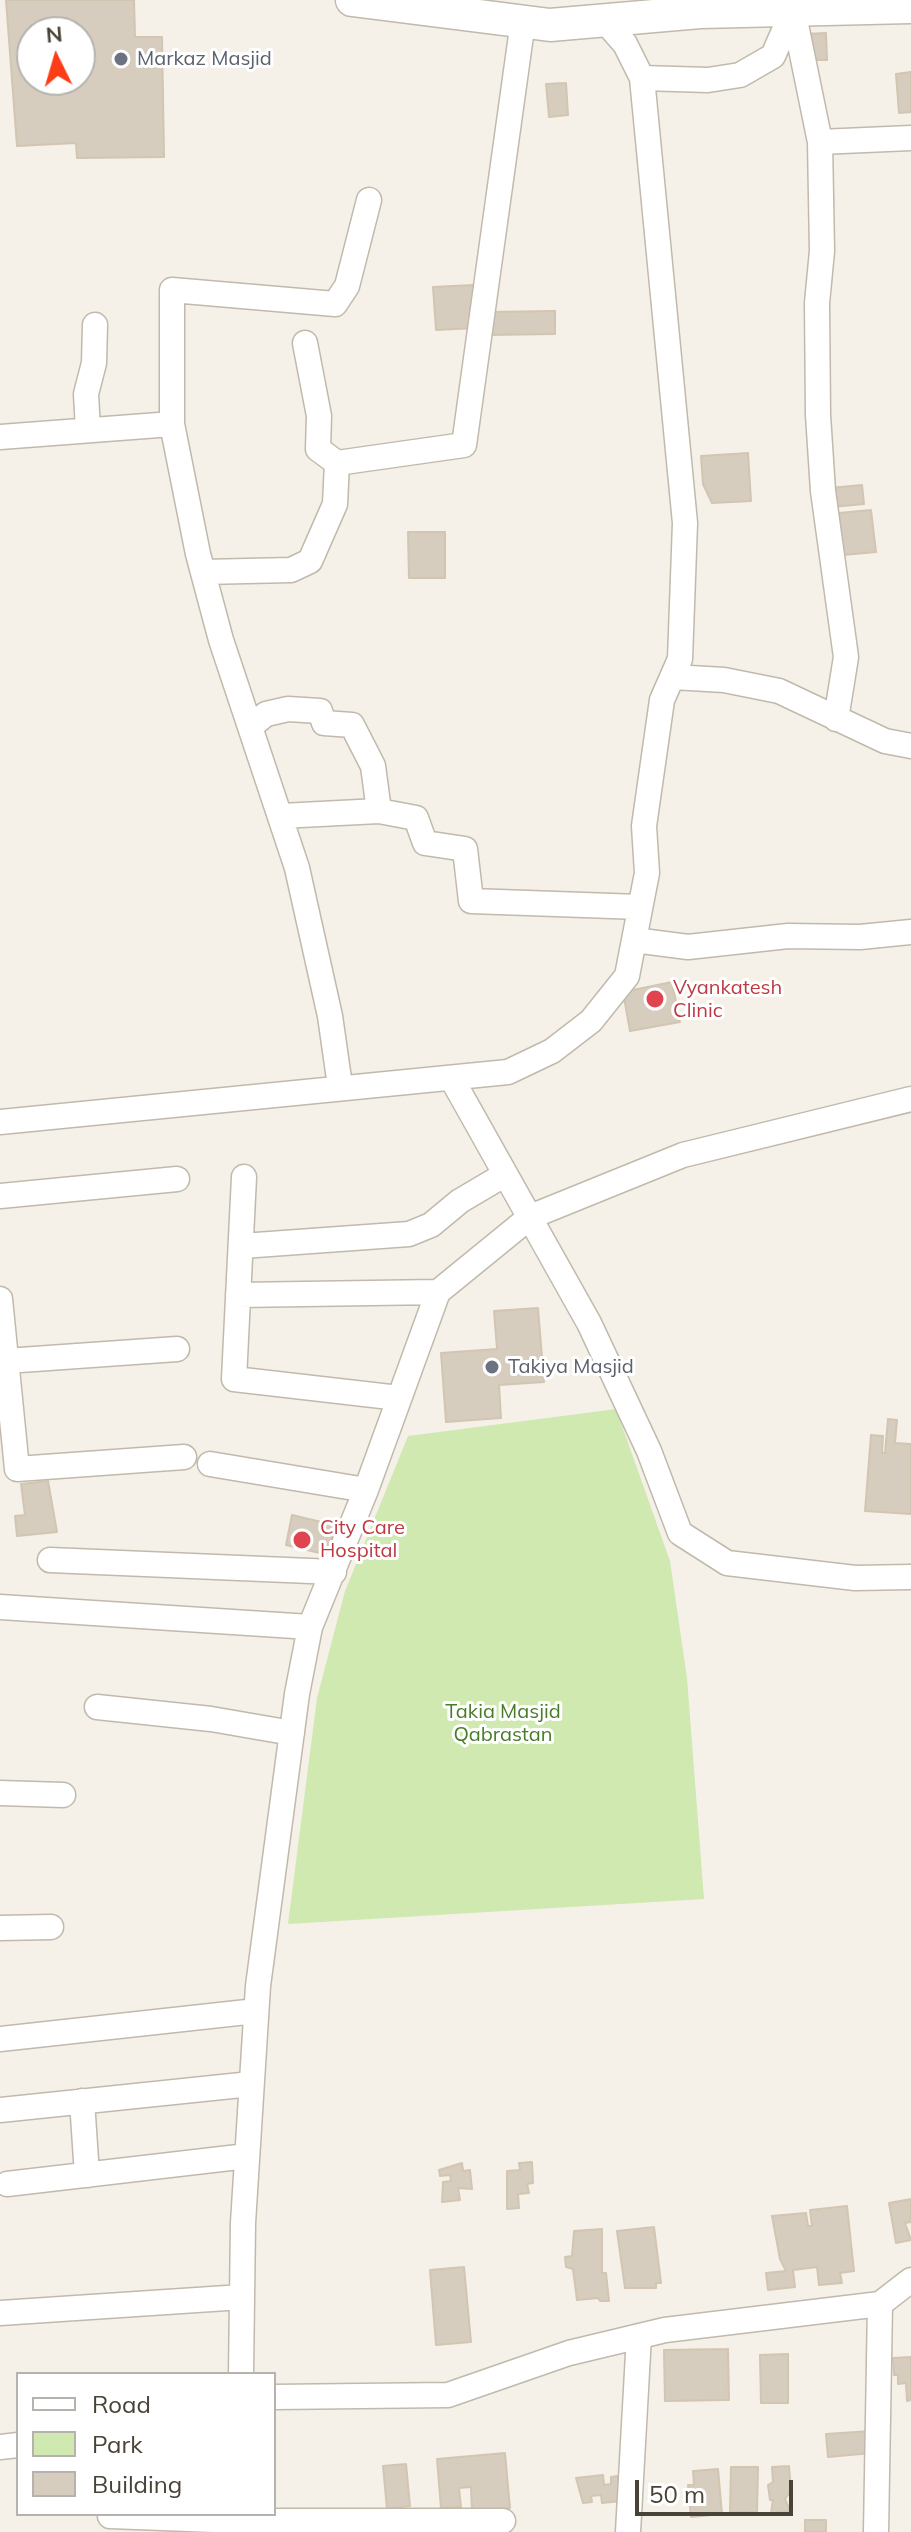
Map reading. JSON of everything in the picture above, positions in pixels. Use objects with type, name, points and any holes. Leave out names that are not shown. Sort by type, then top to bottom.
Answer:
[{"type":"street","points":[[352,0],[461,7],[550,25],[604,20],[666,7],[793,10],[911,7]]},
{"type":"street","points":[[642,78],[708,80],[740,75],[773,56],[793,10]]},
{"type":"street","points":[[793,10],[820,142],[822,251],[817,303],[818,415],[827,532],[846,657],[836,719]]},
{"type":"street","points":[[0,1122],[340,1086],[508,1072],[562,1044],[591,1021],[627,976],[647,873],[646,810],[662,700],[680,659],[685,523],[642,78],[625,44],[604,20]]},
{"type":"street","points":[[305,343],[319,416],[318,449],[337,463],[464,445],[523,21]]},
{"type":"street","points":[[820,142],[911,138]]},
{"type":"street","points":[[340,1086],[317,955],[281,816],[250,727],[203,572],[172,424],[172,290],[335,304],[347,286],[369,200]]},
{"type":"street","points":[[88,430],[86,394],[94,363],[95,325]]},
{"type":"street","points":[[0,437],[172,424]]},
{"type":"street","points":[[203,572],[291,570],[310,561],[335,504],[337,463]]},
{"type":"street","points":[[673,677],[724,680],[779,691],[885,741],[911,746]]},
{"type":"street","points":[[250,727],[266,714],[288,709],[320,711],[324,723],[352,725],[373,766],[379,811]]},
{"type":"street","points":[[281,816],[379,811],[416,818],[425,843],[465,849],[471,901],[640,907]]},
{"type":"street","points":[[634,940],[688,947],[788,936],[860,937],[911,932]]},
{"type":"street","points":[[452,1079],[595,1337],[649,1451],[680,1533],[727,1563],[855,1578],[911,1577]]},
{"type":"street","points":[[241,2372],[247,2156],[256,2011],[292,1733],[310,1627],[366,1490],[438,1292],[530,1217],[683,1155],[911,1099]]},
{"type":"street","points":[[242,1246],[409,1234],[431,1225],[460,1201],[504,1175]]},
{"type":"street","points":[[244,1177],[234,1379],[399,1398]]},
{"type":"street","points":[[0,1196],[177,1179]]},
{"type":"street","points":[[238,1295],[438,1292]]},
{"type":"street","points":[[0,1299],[4,1370],[17,1469],[184,1457]]},
{"type":"street","points":[[4,1370],[177,1349]]},
{"type":"street","points":[[210,1464],[366,1490]]},
{"type":"street","points":[[50,1560],[334,1572]]},
{"type":"street","points":[[0,1607],[310,1627]]},
{"type":"street","points":[[97,1707],[211,1719],[292,1733]]},
{"type":"street","points":[[0,1793],[63,1795]]},
{"type":"street","points":[[0,1928],[51,1927]]},
{"type":"street","points":[[0,2039],[256,2011]]},
{"type":"street","points":[[0,2110],[251,2084]]},
{"type":"street","points":[[82,2101],[87,2175]]},
{"type":"street","points":[[7,2184],[247,2156]]},
{"type":"street","points":[[276,2397],[448,2395],[569,2353],[639,2336],[880,2304],[911,2280]]},
{"type":"street","points":[[0,2313],[242,2297]]},
{"type":"street","points":[[876,2532],[880,2304]]},
{"type":"street","points":[[628,2532],[639,2336]]},
{"type":"street","points":[[110,2516],[240,2522],[503,2521]]},
{"type":"green space","name":"Takia Masjid Qabrastan","points":[[616,1409],[670,1561],[687,1678],[704,1899],[288,1924],[317,1698],[345,1591],[408,1436]]},
{"type":"building","name":"Markaz Masjid","points":[[6,0],[134,0],[135,37],[162,37],[164,157],[77,158],[76,143],[17,146]]},
{"type":"building","points":[[826,33],[827,60],[806,60],[805,34]]},
{"type":"building","points":[[911,72],[911,112],[899,113],[896,74]]},
{"type":"building","points":[[566,83],[568,115],[549,117],[546,84]]},
{"type":"building","points":[[474,285],[476,328],[436,330],[433,287]]},
{"type":"building","points":[[555,311],[555,334],[489,335],[489,312]]},
{"type":"building","points":[[748,453],[751,501],[712,503],[703,484],[701,456]]},
{"type":"building","points":[[862,485],[864,504],[832,507],[830,488]]},
{"type":"building","points":[[871,510],[876,552],[843,555],[839,513]]},
{"type":"building","points":[[408,532],[445,532],[445,578],[409,578]]},
{"type":"building","points":[[672,982],[680,1022],[630,1031],[623,992]]},
{"type":"building","name":"Takiya Masjid","points":[[538,1308],[544,1382],[499,1385],[501,1418],[446,1422],[441,1353],[497,1349],[494,1311]]},
{"type":"building","points":[[888,1419],[897,1420],[895,1443],[911,1444],[911,1514],[865,1511],[871,1435],[883,1436],[882,1453],[885,1453]]},
{"type":"building","points":[[48,1481],[57,1532],[17,1536],[15,1516],[25,1515],[21,1484]]},
{"type":"building","points":[[292,1515],[334,1525],[328,1555],[286,1545]]},
{"type":"building","points":[[532,2162],[533,2183],[527,2184],[529,2193],[518,2194],[519,2208],[507,2209],[507,2171],[520,2170],[519,2163]]},
{"type":"building","points":[[462,2163],[463,2171],[470,2170],[472,2189],[458,2188],[460,2200],[442,2202],[443,2182],[451,2181],[450,2175],[440,2176],[439,2170]]},
{"type":"building","points":[[911,2199],[911,2222],[905,2223],[911,2240],[896,2243],[889,2203]]},
{"type":"building","points":[[847,2206],[854,2271],[840,2273],[842,2283],[819,2285],[817,2267],[793,2270],[795,2287],[768,2290],[766,2273],[786,2271],[780,2259],[772,2216],[806,2213],[808,2226],[812,2226],[810,2210]]},
{"type":"building","points":[[654,2227],[661,2283],[656,2283],[656,2288],[625,2288],[617,2231]]},
{"type":"building","points":[[602,2229],[602,2273],[606,2273],[609,2301],[598,2298],[577,2300],[573,2269],[566,2267],[565,2257],[572,2256],[574,2231]]},
{"type":"building","points":[[464,2267],[471,2342],[436,2345],[430,2270]]},
{"type":"building","points":[[728,2349],[729,2400],[665,2401],[664,2350]]},
{"type":"building","points":[[788,2354],[788,2403],[761,2403],[760,2355]]},
{"type":"building","points":[[911,2357],[911,2400],[907,2401],[906,2383],[898,2384],[893,2358]]},
{"type":"building","points":[[871,2431],[872,2453],[828,2457],[826,2434]]},
{"type":"building","points":[[505,2453],[510,2508],[472,2511],[471,2487],[459,2488],[461,2507],[441,2508],[437,2459]]},
{"type":"building","points":[[406,2464],[410,2506],[387,2509],[383,2466]]},
{"type":"building","points":[[789,2466],[791,2491],[785,2499],[790,2511],[771,2513],[773,2500],[770,2500],[768,2485],[773,2482],[772,2467]]},
{"type":"building","points":[[731,2467],[758,2467],[757,2512],[730,2512]]},
{"type":"building","points":[[718,2469],[722,2514],[691,2517],[688,2485],[694,2485],[693,2471]]},
{"type":"building","points":[[603,2475],[604,2485],[611,2484],[611,2477],[618,2476],[621,2501],[602,2503],[601,2495],[591,2496],[592,2502],[583,2503],[576,2478]]},
{"type":"building","points":[[805,2520],[826,2520],[826,2532],[805,2532]]},
{"type":"place","name":"Markaz Masjid","points":[[121,59]]},
{"type":"place","name":"Vyankatesh Clinic","points":[[655,999]]},
{"type":"place","name":"Takiya Masjid","points":[[492,1367]]},
{"type":"place","name":"City Care Hospital","points":[[302,1540]]}]
